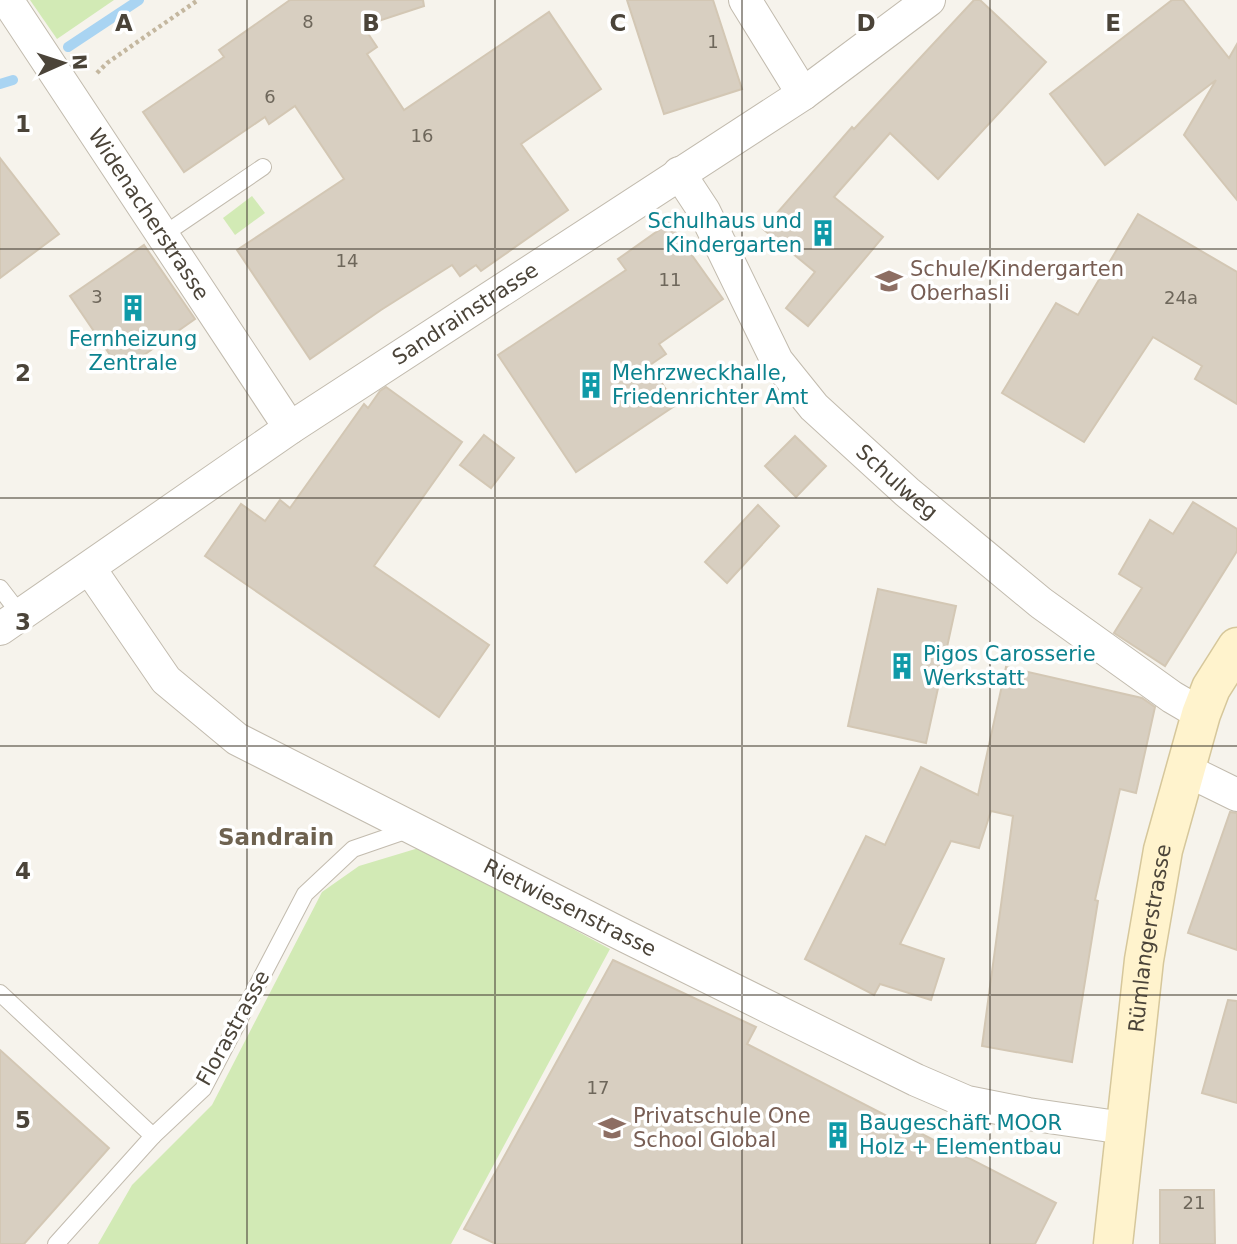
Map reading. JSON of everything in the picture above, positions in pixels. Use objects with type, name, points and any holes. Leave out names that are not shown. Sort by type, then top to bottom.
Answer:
[{"type":"street","name":"Widenacherstrasse","points":[[7,0],[290,428]]},
{"type":"street","points":[[745,0],[803,94]]},
{"type":"street","name":"Sandrainstrasse","points":[[10,622],[290,428],[803,94],[929,0]]},
{"type":"street","name":"Schulweg","points":[[679,173],[704,211],[777,361],[814,407],[907,492],[1041,603],[1172,697],[1201,714]]},
{"type":"street","name":"Rietwiesenstrasse","points":[[90,569],[166,680],[237,739],[916,1080],[967,1102],[1124,1128]]},
{"type":"street","name":"Rümlangerstrasse","points":[[1113,1244],[1144,960],[1163,850],[1201,714],[1211,688],[1237,647]]},
{"type":"street","points":[[1184,769],[1237,795]]},
{"type":"lane","points":[[163,235],[263,167]]},
{"type":"lane","points":[[0,588],[10,622]]},
{"type":"lane","name":"Florastrasse","points":[[56,1244],[153,1136],[203,1088],[305,894],[353,849],[412,828]]},
{"type":"lane","points":[[0,993],[153,1136]]},
{"type":"path","points":[[75,102],[101,68],[198,0]]},
{"type":"green space","points":[[30,0],[114,0],[57,39]]},
{"type":"green space","points":[[252,196],[265,213],[235,235],[223,218]]},
{"type":"green space","points":[[422,847],[610,949],[451,1244],[98,1244],[132,1185],[212,1105],[322,892],[359,866]]},
{"type":"building","points":[[290,0],[423,0],[424,6],[363,26],[377,47],[367,54],[404,110],[549,12],[601,89],[521,144],[568,210],[481,271],[476,265],[460,276],[452,265],[310,359],[237,250],[344,179],[295,106],[269,124],[265,117],[184,172],[143,112],[224,57],[219,50]]},
{"type":"building","points":[[627,0],[713,0],[742,89],[664,114]]},
{"type":"building","points":[[974,0],[980,0],[1046,62],[938,179],[890,133],[834,197],[883,237],[808,326],[786,308],[815,272],[763,229],[852,127],[854,129]]},
{"type":"building","points":[[1172,0],[1183,0],[1229,58],[1237,44],[1237,200],[1184,135],[1216,80],[1105,165],[1050,94]]},
{"type":"building","points":[[0,158],[59,234],[0,278]]},
{"type":"building","points":[[1138,214],[1237,272],[1237,404],[1195,379],[1202,366],[1153,337],[1084,442],[1002,393],[1056,303],[1078,315]]},
{"type":"building","name":"Mehrzweckhalle, Friedenrichter Amt","points":[[669,223],[723,299],[659,344],[666,354],[650,365],[676,405],[576,472],[498,355],[626,270],[618,259]]},
{"type":"building","name":"Fernheizung Zentrale","points":[[144,245],[195,319],[121,371],[70,296]]},
{"type":"building","points":[[386,387],[462,442],[374,566],[489,645],[439,717],[205,556],[241,504],[265,521],[280,500],[290,508],[364,404],[368,408]]},
{"type":"building","points":[[484,435],[514,458],[491,488],[460,465]]},
{"type":"building","points":[[795,436],[826,466],[796,497],[765,466]]},
{"type":"building","points":[[1193,502],[1237,529],[1237,551],[1165,666],[1114,633],[1142,588],[1119,574],[1150,520],[1173,534]]},
{"type":"building","points":[[758,505],[779,526],[727,583],[705,562]]},
{"type":"building","name":"Pigos Carosserie Werkstatt","points":[[878,589],[956,606],[926,743],[848,726]]},
{"type":"building","points":[[1006,667],[1142,698],[1155,707],[1136,793],[1120,789],[1095,900],[1098,901],[1072,1062],[982,1046],[1013,816],[991,811],[979,848],[951,841],[900,944],[944,959],[931,1000],[880,984],[874,995],[805,959],[866,836],[885,845],[921,767],[978,795]]},
{"type":"building","points":[[1230,812],[1237,813],[1237,950],[1188,933]]},
{"type":"building","points":[[613,960],[756,1027],[747,1044],[1056,1203],[1035,1244],[496,1244],[464,1229]]},
{"type":"building","points":[[1228,1000],[1237,1001],[1237,1103],[1202,1093]]},
{"type":"building","points":[[0,1050],[109,1148],[24,1244],[0,1244]]},
{"type":"building","points":[[1160,1190],[1214,1190],[1215,1244],[1160,1244]]},
{"type":"waterway","points":[[68,47],[139,0]]},
{"type":"waterway","points":[[0,84],[13,80]]},
{"type":"place","name":"Schulhaus und Kindergarten","points":[[823,233]]},
{"type":"place","name":"Schule/Kindergarten Oberhasli","points":[[889,281]]},
{"type":"place","name":"Fernheizung Zentrale","points":[[133,308]]},
{"type":"place","name":"Mehrzweckhalle, Friedenrichter Amt","points":[[591,385]]},
{"type":"place","name":"Pigos Carosserie Werkstatt","points":[[902,666]]},
{"type":"place","name":"Privatschule One School Global","points":[[612,1128]]},
{"type":"place","name":"Baugeschäft MOOR Holz + Elementbau","points":[[838,1135]]},
{"type":"district","name":"Sandrain","points":[[276,837]]}]
